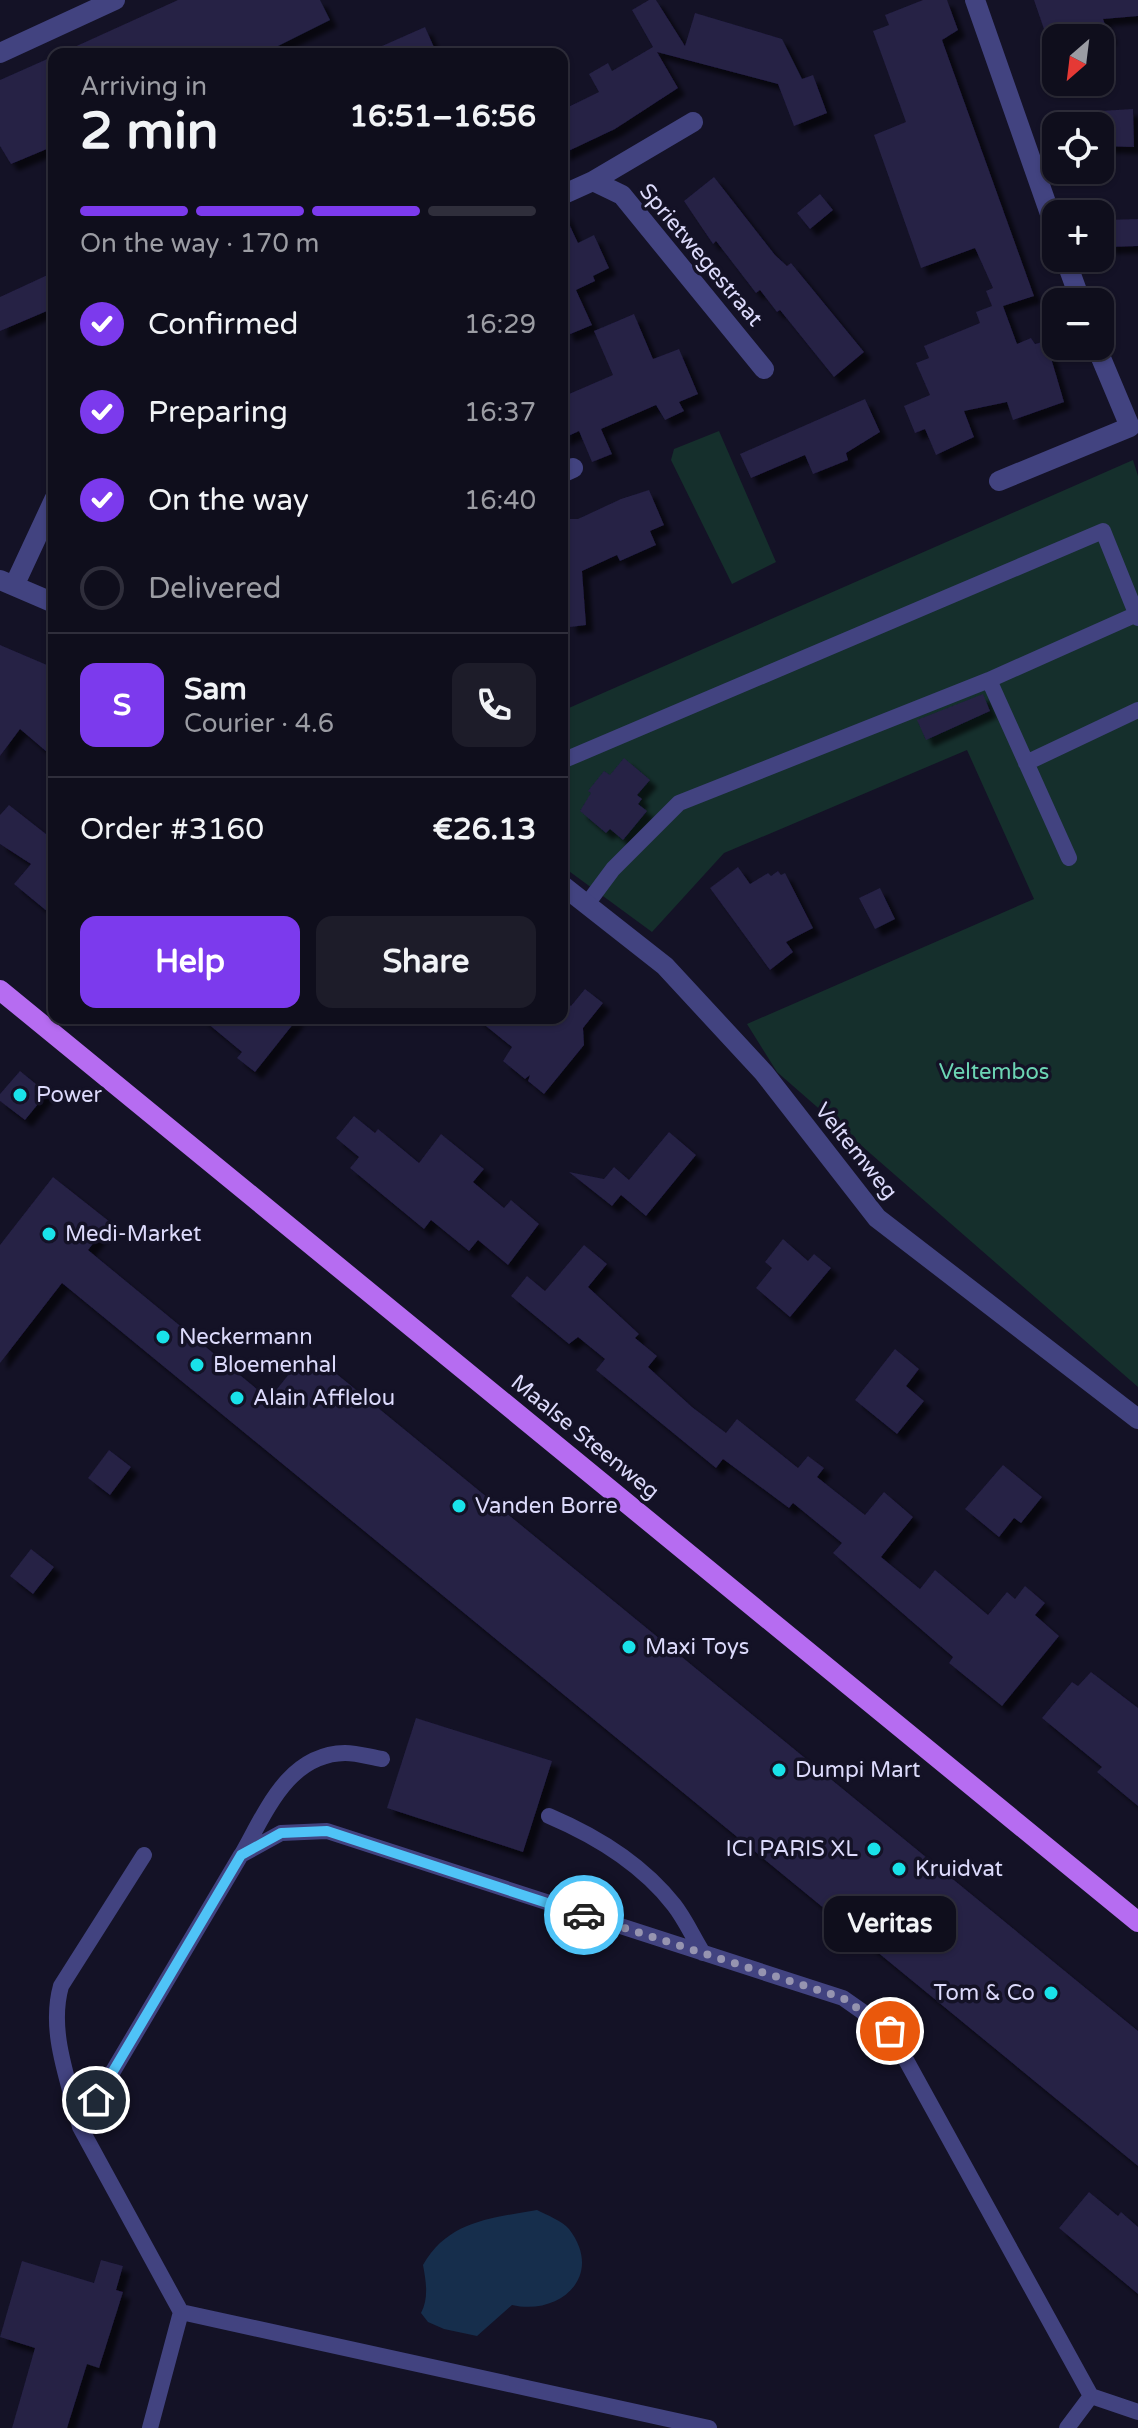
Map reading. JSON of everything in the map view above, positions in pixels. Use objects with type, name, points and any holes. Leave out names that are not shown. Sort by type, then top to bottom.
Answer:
[{"type":"main road","name":"Maalse Steenweg","points":[[0,990],[1138,1922]]},
{"type":"street","points":[[0,53],[115,0]]},
{"type":"street","points":[[975,0],[1045,200]]},
{"type":"street","name":"Sprietwegestraat","points":[[568,192],[593,181],[693,122]]},
{"type":"street","name":"Sprietwegestraat","points":[[593,181],[622,195],[764,369]]},
{"type":"street","points":[[999,481],[1130,427],[1102,360]]},
{"type":"street","points":[[48,511],[7,583],[48,600]]},
{"type":"street","name":"Veltemweg","points":[[568,890],[665,966],[764,1073],[877,1218],[1138,1419]]},
{"type":"lane","points":[[568,758],[1103,531],[1137,616],[989,680],[679,803],[613,869],[587,904]]},
{"type":"lane","points":[[989,680],[1069,858]]},
{"type":"lane","points":[[1026,763],[1138,710]]},
{"type":"lane","points":[[80,2127],[285,1780],[311,1761],[344,1753],[382,1759]]},
{"type":"lane","points":[[549,1816],[583,1831],[627,1860],[674,1905],[703,1953]]},
{"type":"lane","points":[[241,1855],[281,1833],[327,1831],[843,1998],[890,2031],[1091,2396],[1138,2412]]},
{"type":"lane","points":[[144,1855],[61,1986],[55,2007],[55,2025],[80,2127],[181,2312],[150,2428]]},
{"type":"lane","points":[[181,2312],[709,2428]]},
{"type":"lane","points":[[1067,2428],[1091,2396]]},
{"type":"green space","points":[[719,431],[776,562],[732,584],[671,460],[674,449]]},
{"type":"green space","name":"Veltembos","points":[[1133,460],[1138,476],[1138,1387],[777,1072],[747,1024],[1034,899],[967,750],[724,853],[652,932],[568,870],[568,708]]},
{"type":"water","points":[[537,2210],[566,2226],[579,2246],[582,2262],[572,2289],[546,2304],[530,2307],[512,2305],[477,2336],[428,2322],[421,2313],[426,2295],[423,2265],[433,2250],[458,2230],[472,2224]]},
{"type":"building","points":[[178,0],[320,0],[330,20],[274,48],[72,48]]},
{"type":"building","points":[[649,0],[656,0],[685,46],[695,13],[782,39],[802,79],[813,75],[827,113],[794,126],[778,84],[657,52],[678,88],[615,129],[568,151],[568,107],[599,92],[589,74],[608,63],[612,71],[653,47],[632,10]]},
{"type":"building","points":[[923,0],[947,0],[958,30],[942,40],[1034,296],[1003,306],[1017,344],[1031,338],[1035,344],[1042,342],[1042,360],[1052,360],[1064,402],[1013,420],[1007,402],[964,411],[974,437],[936,455],[925,429],[915,433],[904,406],[930,395],[916,363],[929,358],[924,346],[980,323],[976,312],[992,306],[986,291],[993,288],[975,248],[921,268],[874,135],[906,122],[873,31],[889,25],[885,15]]},
{"type":"building","points":[[1034,0],[1138,0],[1138,16],[1103,19],[1105,24],[1042,24]]},
{"type":"building","points":[[425,27],[434,48],[378,48]]},
{"type":"building","points":[[48,59],[48,149],[11,164],[0,146],[0,80]]},
{"type":"building","points":[[1133,109],[1134,147],[1114,146],[1114,112],[1100,111]]},
{"type":"building","points":[[714,177],[775,255],[787,266],[791,263],[864,352],[834,377],[780,310],[777,312],[760,290],[756,293],[716,241],[713,244],[684,201]]},
{"type":"building","points":[[820,194],[833,210],[810,229],[797,213]]},
{"type":"building","points":[[1138,219],[1138,246],[1114,247],[1114,220]]},
{"type":"building","points":[[568,222],[578,243],[594,235],[609,268],[593,276],[595,281],[576,290],[592,325],[568,335]]},
{"type":"building","points":[[48,275],[48,311],[0,331],[0,297]]},
{"type":"building","points":[[634,314],[653,359],[679,349],[698,394],[679,402],[684,411],[665,420],[656,405],[601,429],[612,454],[592,462],[579,431],[568,436],[568,394],[613,375],[594,331]]},
{"type":"building","points":[[865,399],[880,432],[846,453],[848,460],[813,474],[805,455],[751,478],[740,454]]},
{"type":"building","points":[[649,490],[664,525],[650,531],[656,545],[620,561],[617,555],[582,571],[586,625],[570,627],[568,519],[578,519]]},
{"type":"building","points":[[0,645],[48,665],[48,753],[20,729],[0,756]]},
{"type":"building","points":[[983,694],[990,711],[926,740],[917,720]]},
{"type":"building","points":[[624,758],[650,780],[637,795],[642,799],[638,804],[647,811],[623,840],[610,829],[606,833],[580,811],[591,793],[588,791],[604,771],[610,775]]},
{"type":"building","points":[[9,805],[48,836],[48,912],[14,884],[31,864],[0,844],[0,815]]},
{"type":"building","points":[[738,867],[750,884],[768,873],[771,876],[778,871],[781,875],[785,873],[813,928],[786,942],[793,952],[770,970],[710,888]]},
{"type":"building","points":[[880,888],[895,919],[875,929],[859,898]]},
{"type":"building","points":[[585,989],[603,1003],[583,1028],[584,1045],[544,1094],[528,1081],[530,1075],[525,1079],[503,1061],[512,1047],[483,1024],[568,1024],[568,1004],[571,1006]]},
{"type":"building","points":[[208,1024],[293,1024],[255,1072],[237,1058],[242,1052]]},
{"type":"building","points":[[20,1071],[47,1093],[25,1120],[0,1101],[0,1094]]},
{"type":"building","points":[[354,1116],[375,1133],[378,1129],[419,1163],[441,1134],[484,1169],[473,1182],[504,1208],[511,1200],[539,1224],[508,1265],[478,1240],[469,1251],[431,1220],[424,1229],[350,1168],[359,1157],[336,1138]]},
{"type":"building","points":[[669,1132],[696,1155],[646,1216],[621,1195],[612,1206],[569,1172],[604,1179],[614,1167],[629,1180]]},
{"type":"building","points":[[53,1177],[110,1222],[88,1250],[269,1399],[301,1359],[316,1357],[1138,2031],[1138,2166],[62,1283],[0,1363],[0,1245]]},
{"type":"building","points":[[783,1239],[808,1261],[814,1254],[831,1268],[790,1317],[756,1288],[772,1268],[765,1262]]},
{"type":"building","points":[[584,1245],[607,1264],[588,1287],[639,1334],[635,1338],[657,1356],[648,1367],[692,1407],[726,1433],[737,1419],[798,1468],[808,1456],[824,1468],[817,1477],[865,1515],[884,1492],[913,1517],[881,1557],[920,1589],[935,1570],[988,1615],[1007,1592],[1015,1599],[1025,1586],[1045,1603],[1035,1615],[1059,1636],[1002,1706],[949,1663],[953,1657],[833,1553],[842,1543],[793,1503],[789,1508],[723,1459],[716,1468],[596,1370],[605,1359],[578,1337],[569,1344],[511,1296],[527,1276],[545,1291]]},
{"type":"building","points":[[895,1349],[919,1369],[906,1386],[924,1401],[897,1434],[855,1400]]},
{"type":"building","points":[[109,1450],[131,1467],[110,1495],[88,1478]]},
{"type":"building","points":[[1003,1465],[1042,1497],[1021,1523],[1014,1518],[999,1537],[965,1509]]},
{"type":"building","points":[[31,1549],[54,1567],[33,1594],[10,1576]]},
{"type":"building","points":[[1091,1672],[1138,1708],[1138,1806],[1097,1772],[1102,1767],[1042,1718],[1072,1682],[1078,1686]]},
{"type":"building","points":[[416,1718],[552,1761],[523,1852],[387,1808]]},
{"type":"building","points":[[1089,2192],[1118,2216],[1121,2212],[1138,2227],[1138,2294],[1059,2228]]},
{"type":"building","points":[[101,2260],[123,2266],[116,2290],[123,2292],[99,2368],[87,2364],[67,2428],[12,2428],[35,2348],[0,2337],[22,2261],[94,2283]]},
{"type":"way so far","points":[[584,1915],[843,1998],[890,2031]]},
{"type":"place","name":"Power","points":[[20,1095]]},
{"type":"place","name":"Medi-Market","points":[[49,1234]]},
{"type":"place","name":"Neckermann","points":[[163,1337]]},
{"type":"place","name":"Bloemenhal","points":[[197,1365]]},
{"type":"place","name":"Alain Afflelou","points":[[237,1398]]},
{"type":"place","name":"Vanden Borre","points":[[459,1506]]},
{"type":"place","name":"Maxi Toys","points":[[629,1647]]},
{"type":"place","name":"Dumpi Mart","points":[[779,1770]]},
{"type":"place","name":"ICI PARIS XL","points":[[874,1849]]},
{"type":"place","name":"Kruidvat","points":[[899,1869]]},
{"type":"place","name":"Tom & Co","points":[[1051,1993]]},
{"type":"place","name":"Veritas","points":[[890,2031]]},
{"type":"route","points":[[96,2100],[241,1855],[281,1833],[327,1831],[584,1915]]}]
